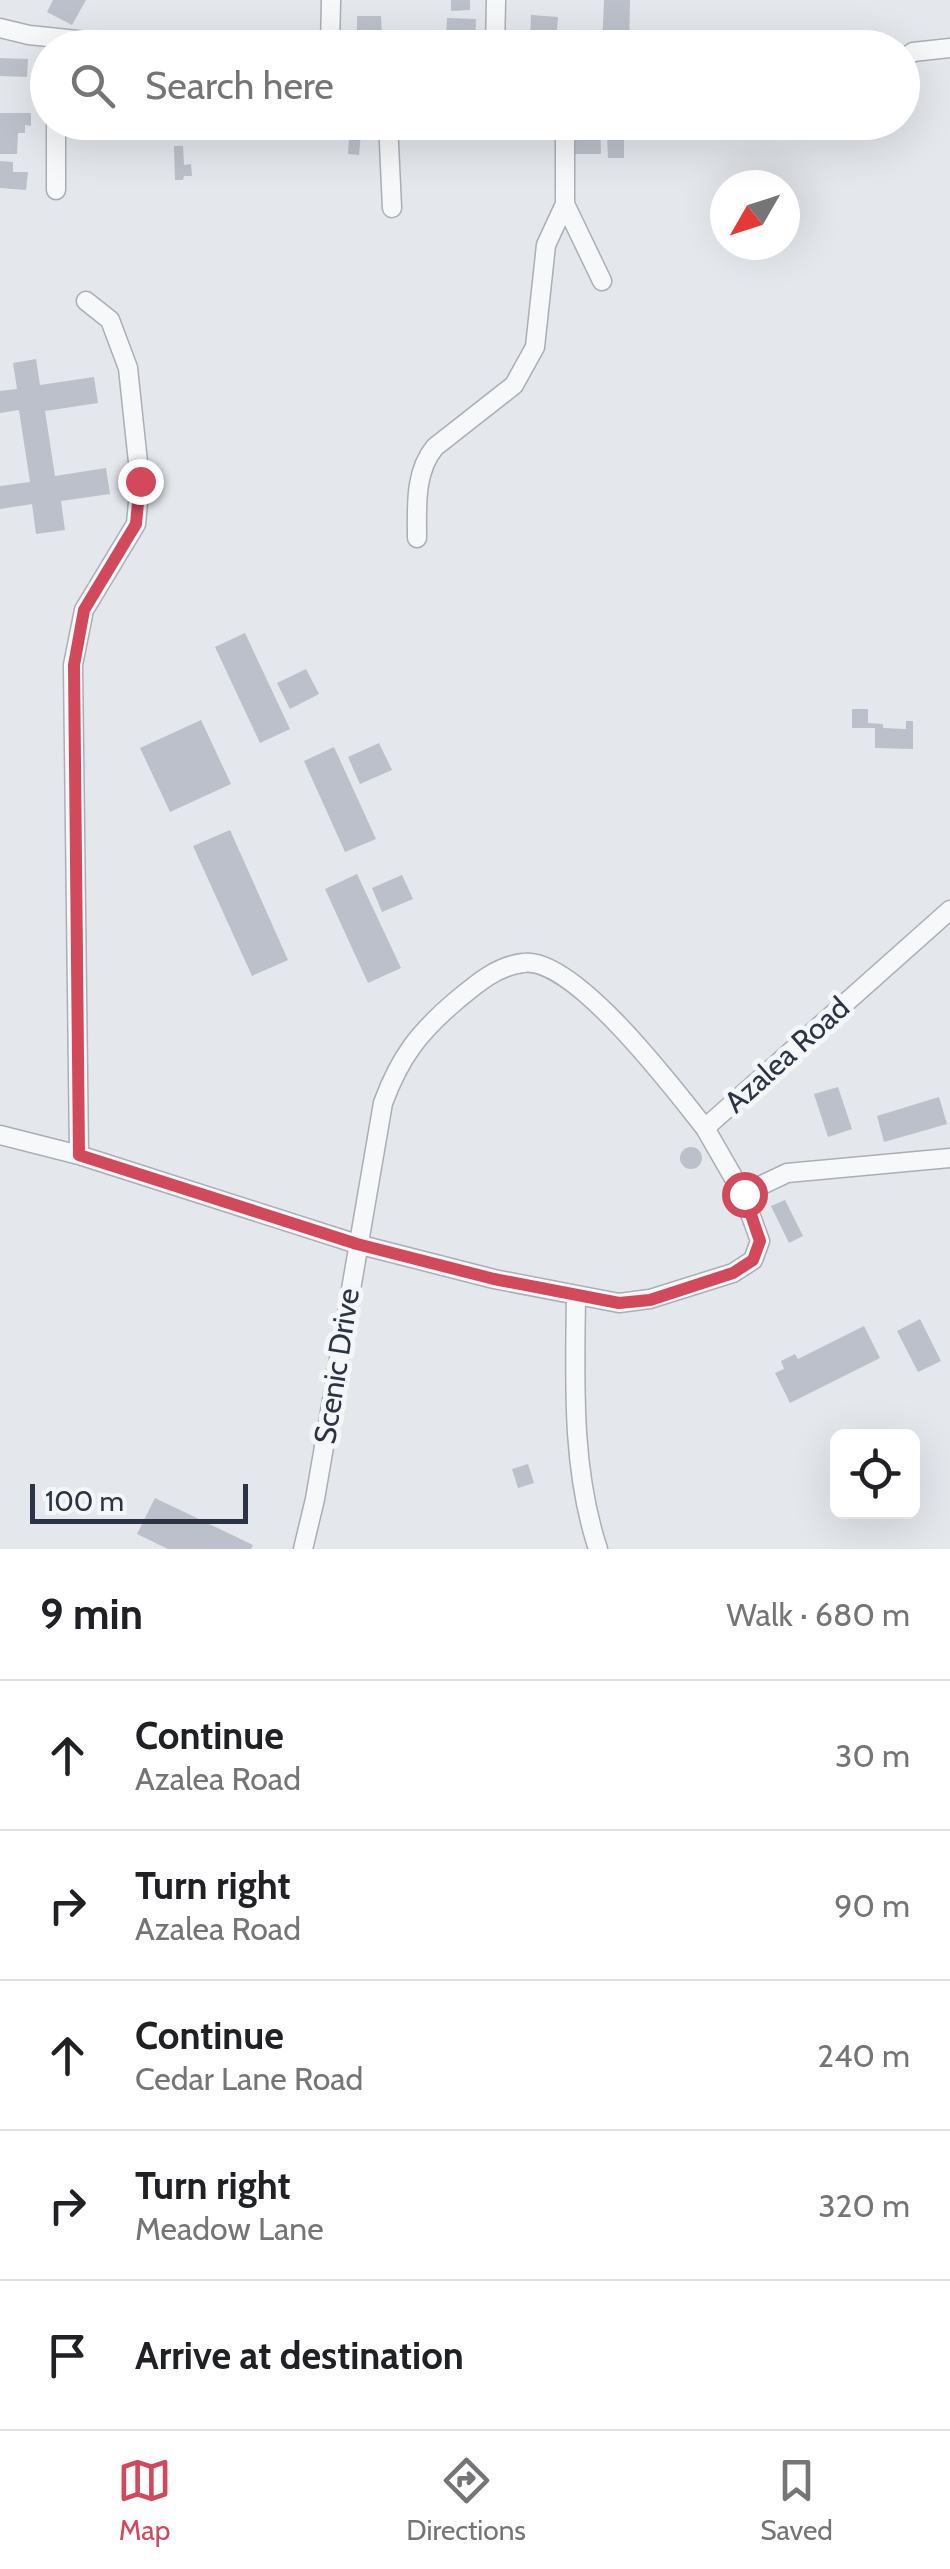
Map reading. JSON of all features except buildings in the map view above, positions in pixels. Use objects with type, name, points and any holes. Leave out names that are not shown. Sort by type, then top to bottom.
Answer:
[{"type":"street","points":[[330,0],[330,30]]},
{"type":"street","points":[[496,0],[496,30]]},
{"type":"street","points":[[0,28],[30,36]]},
{"type":"street","points":[[920,51],[950,48]]},
{"type":"street","points":[[56,140],[56,190]]},
{"type":"street","points":[[389,140],[392,208]]},
{"type":"street","points":[[564,140],[565,204],[602,281]]},
{"type":"street","points":[[417,538],[418,495],[426,458],[514,384],[535,346],[546,244],[565,204]]},
{"type":"street","points":[[79,1155],[74,665],[84,610],[136,524],[140,481],[128,368],[110,320],[86,301]]},
{"type":"street","name":"Azalea Road","points":[[576,1296],[619,1303],[650,1300],[733,1273],[753,1260],[760,1241],[744,1194],[705,1128],[950,910]]},
{"type":"street","name":"Scenic Drive","points":[[303,1549],[383,1104],[397,1065],[419,1037],[482,978],[522,963],[543,964],[572,980],[666,1079],[705,1128]]},
{"type":"street","points":[[0,1135],[79,1155],[357,1244],[576,1296],[576,1422],[590,1527],[598,1549]]},
{"type":"street","points":[[744,1194],[787,1173],[950,1158]]},
{"type":"route","points":[[140,481],[136,524],[84,610],[74,665],[79,1155],[357,1244],[494,1279],[619,1303],[650,1300],[733,1273],[753,1260],[760,1241],[744,1194]]}]
